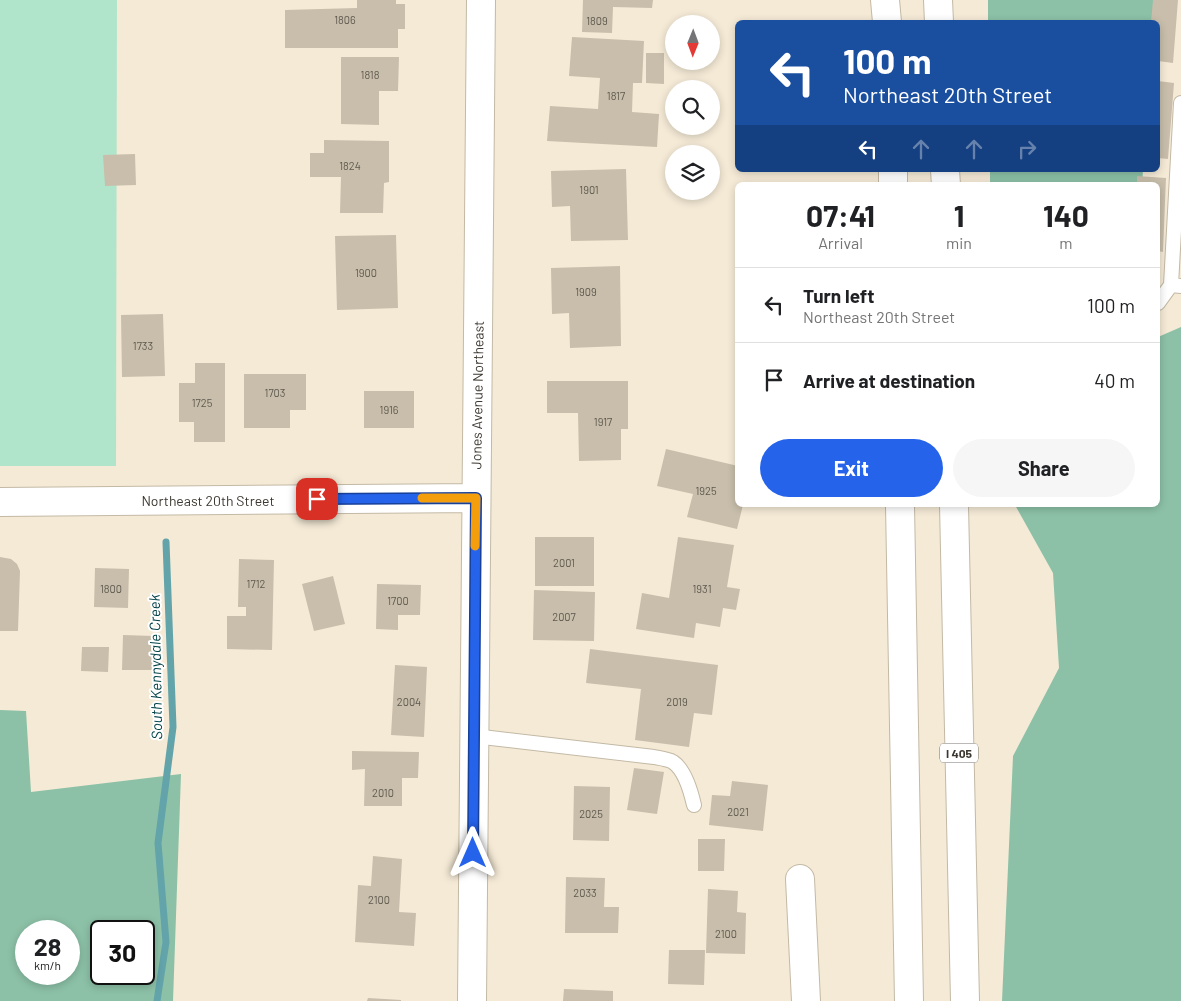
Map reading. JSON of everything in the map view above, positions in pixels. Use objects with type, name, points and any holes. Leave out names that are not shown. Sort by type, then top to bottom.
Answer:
[{"type":"main road","name":"Jones Avenue Northeast","points":[[472,1001],[481,0]]},
{"type":"main road","points":[[885,0],[886,20]]},
{"type":"main road","points":[[938,0],[939,20]]},
{"type":"main road","name":"Northeast 20th Street","points":[[0,502],[476,498]]},
{"type":"main road","points":[[900,507],[909,1001]]},
{"type":"main road","name":"I 405","points":[[954,507],[965,1001]]},
{"type":"main road","points":[[800,879],[806,1001]]},
{"type":"lane","points":[[1160,301],[1176,285],[1181,103]]},
{"type":"lane","points":[[474,736],[654,757],[673,762],[691,789],[694,805]]},
{"type":"green space","points":[[0,0],[117,0],[116,466],[0,466]]},
{"type":"green space","points":[[988,0],[1154,0],[1152,20],[988,20]]},
{"type":"green space","points":[[990,172],[1143,172],[1142,182],[990,182]]},
{"type":"green space","points":[[1181,327],[1181,1001],[1002,1001],[1013,756],[1059,668],[1053,573],[1016,507],[1160,507],[1160,336]]},
{"type":"green space","points":[[0,710],[26,711],[31,792],[181,774],[173,1001],[0,1001]]},
{"type":"building","points":[[357,0],[396,0],[396,4],[405,4],[405,29],[398,29],[398,48],[285,48],[285,10],[357,8]]},
{"type":"building","points":[[583,0],[653,0],[652,8],[613,7],[612,33],[582,32]]},
{"type":"building","points":[[1153,0],[1178,0],[1173,63],[1160,61],[1160,20],[1151,20]]},
{"type":"building","points":[[572,37],[644,41],[642,83],[633,83],[632,112],[659,114],[657,147],[547,141],[550,106],[598,109],[600,78],[569,76]]},
{"type":"building","points":[[646,53],[664,53],[664,84],[646,83]]},
{"type":"building","points":[[341,57],[399,57],[398,91],[379,91],[379,125],[341,124]]},
{"type":"building","points":[[1160,81],[1174,83],[1168,159],[1160,158]]},
{"type":"building","points":[[324,140],[389,141],[389,182],[384,183],[383,213],[340,213],[341,177],[310,177],[310,153],[324,153]]},
{"type":"building","points":[[135,154],[136,185],[105,186],[103,155]]},
{"type":"building","points":[[626,169],[628,240],[571,241],[570,206],[552,207],[551,171]]},
{"type":"building","points":[[1137,176],[1166,178],[1163,252],[1160,251],[1160,182],[1137,182]]},
{"type":"building","points":[[396,235],[398,308],[337,310],[335,236]]},
{"type":"building","points":[[620,266],[621,346],[570,348],[569,313],[552,314],[551,268]]},
{"type":"building","points":[[163,314],[165,376],[122,377],[121,315]]},
{"type":"building","points":[[195,363],[225,363],[225,442],[194,442],[194,422],[179,422],[179,383],[195,383]]},
{"type":"building","points":[[244,374],[306,374],[306,410],[290,410],[290,428],[244,428]]},
{"type":"building","points":[[547,381],[628,381],[628,429],[621,429],[621,460],[579,461],[578,413],[547,413]]},
{"type":"building","points":[[364,391],[414,391],[414,428],[364,428]]},
{"type":"building","points":[[666,449],[735,465],[735,507],[742,507],[737,529],[687,517],[693,494],[657,486]]},
{"type":"building","points":[[535,537],[594,537],[594,586],[535,586]]},
{"type":"building","points":[[678,537],[734,545],[727,587],[740,589],[736,610],[723,608],[720,627],[696,623],[694,638],[636,629],[642,593],[669,598]]},
{"type":"building","points":[[0,557],[11,559],[17,564],[20,571],[18,631],[0,631]]},
{"type":"building","points":[[239,559],[274,560],[272,650],[227,649],[227,616],[246,616],[246,607],[238,607]]},
{"type":"building","points":[[95,568],[129,569],[128,608],[94,607]]},
{"type":"building","points":[[333,576],[345,624],[314,631],[302,584]]},
{"type":"building","points":[[377,584],[421,585],[420,615],[398,615],[398,630],[376,629]]},
{"type":"building","points":[[534,590],[595,592],[594,641],[533,640]]},
{"type":"building","points":[[123,635],[153,636],[152,670],[122,670]]},
{"type":"building","points":[[82,647],[109,647],[108,672],[81,671]]},
{"type":"building","points":[[590,649],[718,665],[712,715],[694,713],[689,747],[635,740],[641,689],[586,683]]},
{"type":"building","points":[[395,665],[427,667],[424,737],[391,735]]},
{"type":"building","points":[[352,751],[419,752],[418,778],[402,778],[402,806],[364,806],[365,769],[352,770]]},
{"type":"building","points":[[634,768],[664,772],[657,814],[627,810]]},
{"type":"building","points":[[732,781],[768,785],[763,831],[709,825],[712,795],[730,796]]},
{"type":"building","points":[[574,786],[610,787],[609,841],[573,840]]},
{"type":"building","points":[[698,839],[725,839],[724,871],[698,871]]},
{"type":"building","points":[[373,856],[402,859],[399,912],[416,913],[414,946],[355,942],[358,885],[371,886]]},
{"type":"building","points":[[566,877],[605,878],[604,907],[619,907],[618,933],[565,933]]},
{"type":"building","points":[[708,889],[738,891],[737,912],[746,913],[745,954],[706,953]]},
{"type":"building","points":[[669,950],[705,950],[704,985],[668,984]]},
{"type":"building","points":[[564,989],[613,991],[613,1001],[563,1001]]},
{"type":"building","points":[[368,998],[401,1000],[401,1001],[367,1001]]},
{"type":"waterway","name":"South Kennydale Creek","points":[[157,1001],[166,942],[158,843],[173,727],[166,542]]},
{"type":"slow traffic","points":[[422,498],[476,498],[475,546]]},
{"type":"route","points":[[317,499],[476,498],[473,853]]}]
